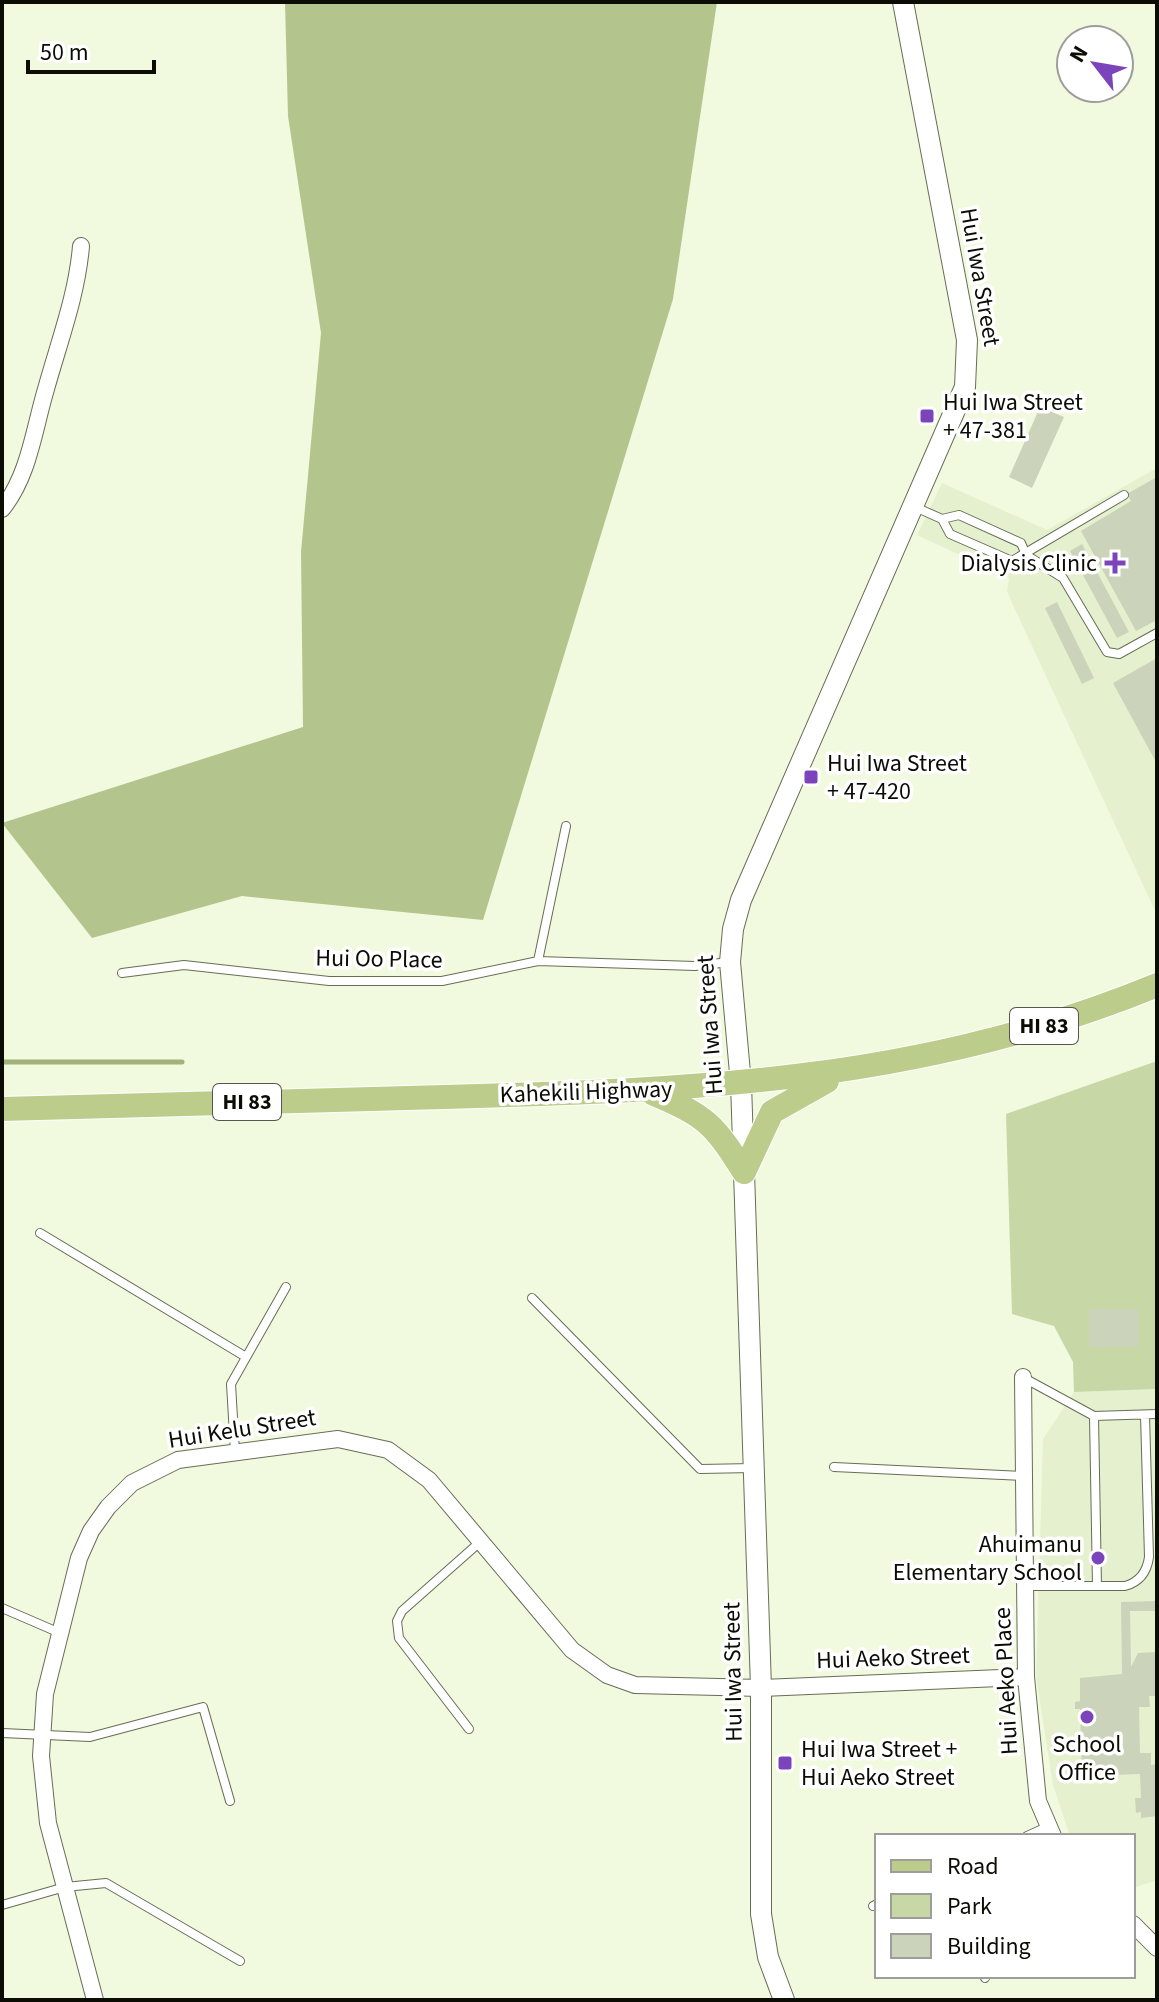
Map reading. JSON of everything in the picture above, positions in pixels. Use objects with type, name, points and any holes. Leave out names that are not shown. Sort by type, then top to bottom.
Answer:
[{"type":"main road","name":"Kahekili Highway","points":[[2,1109],[648,1092],[741,1084],[847,1071],[985,1043],[1157,985]]},
{"type":"main road","points":[[744,1172],[772,1112],[847,1071]]},
{"type":"main road","points":[[648,1092],[703,1117],[716,1128],[744,1172]]},
{"type":"street","name":"Hui Iwa Street","points":[[784,2000],[768,1957],[761,1914],[761,1688],[754,1468],[741,1084],[730,962],[733,929],[741,900],[960,403],[968,355],[903,2]]},
{"type":"street","points":[[2,509],[16,489],[28,458],[74,291],[81,246]]},
{"type":"street","name":"Hui Aeko Place","points":[[1023,1377],[1026,1677],[1038,1801],[1050,1832]]},
{"type":"street","name":"Hui Kelu Street","points":[[95,2000],[44,1801],[41,1735],[45,1694],[84,1545],[99,1518],[119,1494],[147,1474],[178,1460],[320,1440],[373,1444],[417,1468],[572,1650],[607,1675],[649,1688],[761,1688]]},
{"type":"street","name":"Hui Aeko Street","points":[[761,1688],[1026,1677]]},
{"type":"street","points":[[1135,1926],[1157,1948]]},
{"type":"lane","points":[[915,506],[942,519],[950,534],[1012,561],[1124,495]]},
{"type":"lane","points":[[942,519],[959,515],[1021,543],[1026,555],[1063,578],[1107,652],[1119,654],[1157,633]]},
{"type":"lane","points":[[538,961],[566,826]]},
{"type":"lane","name":"Hui Oo Place","points":[[122,973],[184,965],[329,981],[442,981],[538,961],[695,966],[730,962]]},
{"type":"lane","points":[[40,1233],[246,1357]]},
{"type":"lane","points":[[235,1452],[230,1389],[286,1287]]},
{"type":"lane","points":[[532,1298],[700,1469],[754,1468]]},
{"type":"lane","points":[[1023,1377],[1094,1416],[1157,1414]]},
{"type":"lane","points":[[1026,1586],[1131,1584],[1142,1577],[1148,1564],[1145,1415]]},
{"type":"lane","points":[[1094,1416],[1097,1586]]},
{"type":"lane","points":[[834,1467],[1025,1476]]},
{"type":"lane","points":[[469,1729],[399,1638],[396,1627],[402,1611],[481,1541]]},
{"type":"lane","points":[[2,1608],[60,1633]]},
{"type":"lane","points":[[2,1733],[90,1737],[203,1707],[230,1801]]},
{"type":"lane","points":[[2,1905],[91,1882],[115,1885],[240,1961]]},
{"type":"shaded area","points":[[1157,468],[1157,915],[1012,603],[1007,591],[1009,578],[917,535],[942,483],[1047,530]]},
{"type":"shaded area","name":"Ahuimanu Elementary School","points":[[1157,1389],[1157,1880],[1135,1887],[1135,1834],[1069,1834],[1053,1785],[1036,1677],[1043,1439],[1074,1392]]},
{"type":"green space","points":[[285,2],[717,2],[673,299],[483,920],[242,896],[92,938],[2,823],[303,727],[301,552],[321,333],[288,116]]},
{"type":"green space","points":[[1157,1061],[1157,1389],[1074,1392],[1073,1362],[1054,1326],[1012,1314],[1006,1114]]},
{"type":"building","points":[[1040,407],[1064,417],[1032,488],[1009,477]]},
{"type":"building","points":[[1157,477],[1157,620],[1136,631],[1081,531],[1131,501],[1127,494]]},
{"type":"building","points":[[1082,544],[1129,632],[1117,638],[1070,551]]},
{"type":"building","points":[[1057,602],[1094,678],[1082,684],[1045,608]]},
{"type":"building","points":[[1157,658],[1157,764],[1113,683]]},
{"type":"building","points":[[1089,1309],[1139,1309],[1139,1347],[1089,1347]]},
{"type":"building","points":[[1157,1601],[1157,1611],[1130,1611],[1131,1667],[1138,1653],[1157,1652],[1157,1696],[1149,1696],[1150,1707],[1139,1707],[1140,1753],[1151,1753],[1151,1765],[1157,1764],[1157,1816],[1141,1818],[1141,1812],[1136,1813],[1135,1798],[1141,1798],[1140,1774],[1082,1776],[1080,1709],[1075,1709],[1075,1702],[1080,1701],[1080,1678],[1122,1674],[1121,1602]]},
{"type":"waterway","points":[[2,1062],[182,1062]]},
{"type":"place","name":"Hui Iwa Street + 47-381","points":[[927,416]]},
{"type":"place","name":"Dialysis Clinic","points":[[1115,563]]},
{"type":"place","name":"Hui Iwa Street + 47-420","points":[[811,777]]},
{"type":"place","name":"Ahuimanu Elementary School","points":[[1098,1558]]},
{"type":"place","name":"School Office","points":[[1087,1717]]},
{"type":"place","name":"Hui Iwa Street + Hui Aeko Street","points":[[785,1763]]}]
